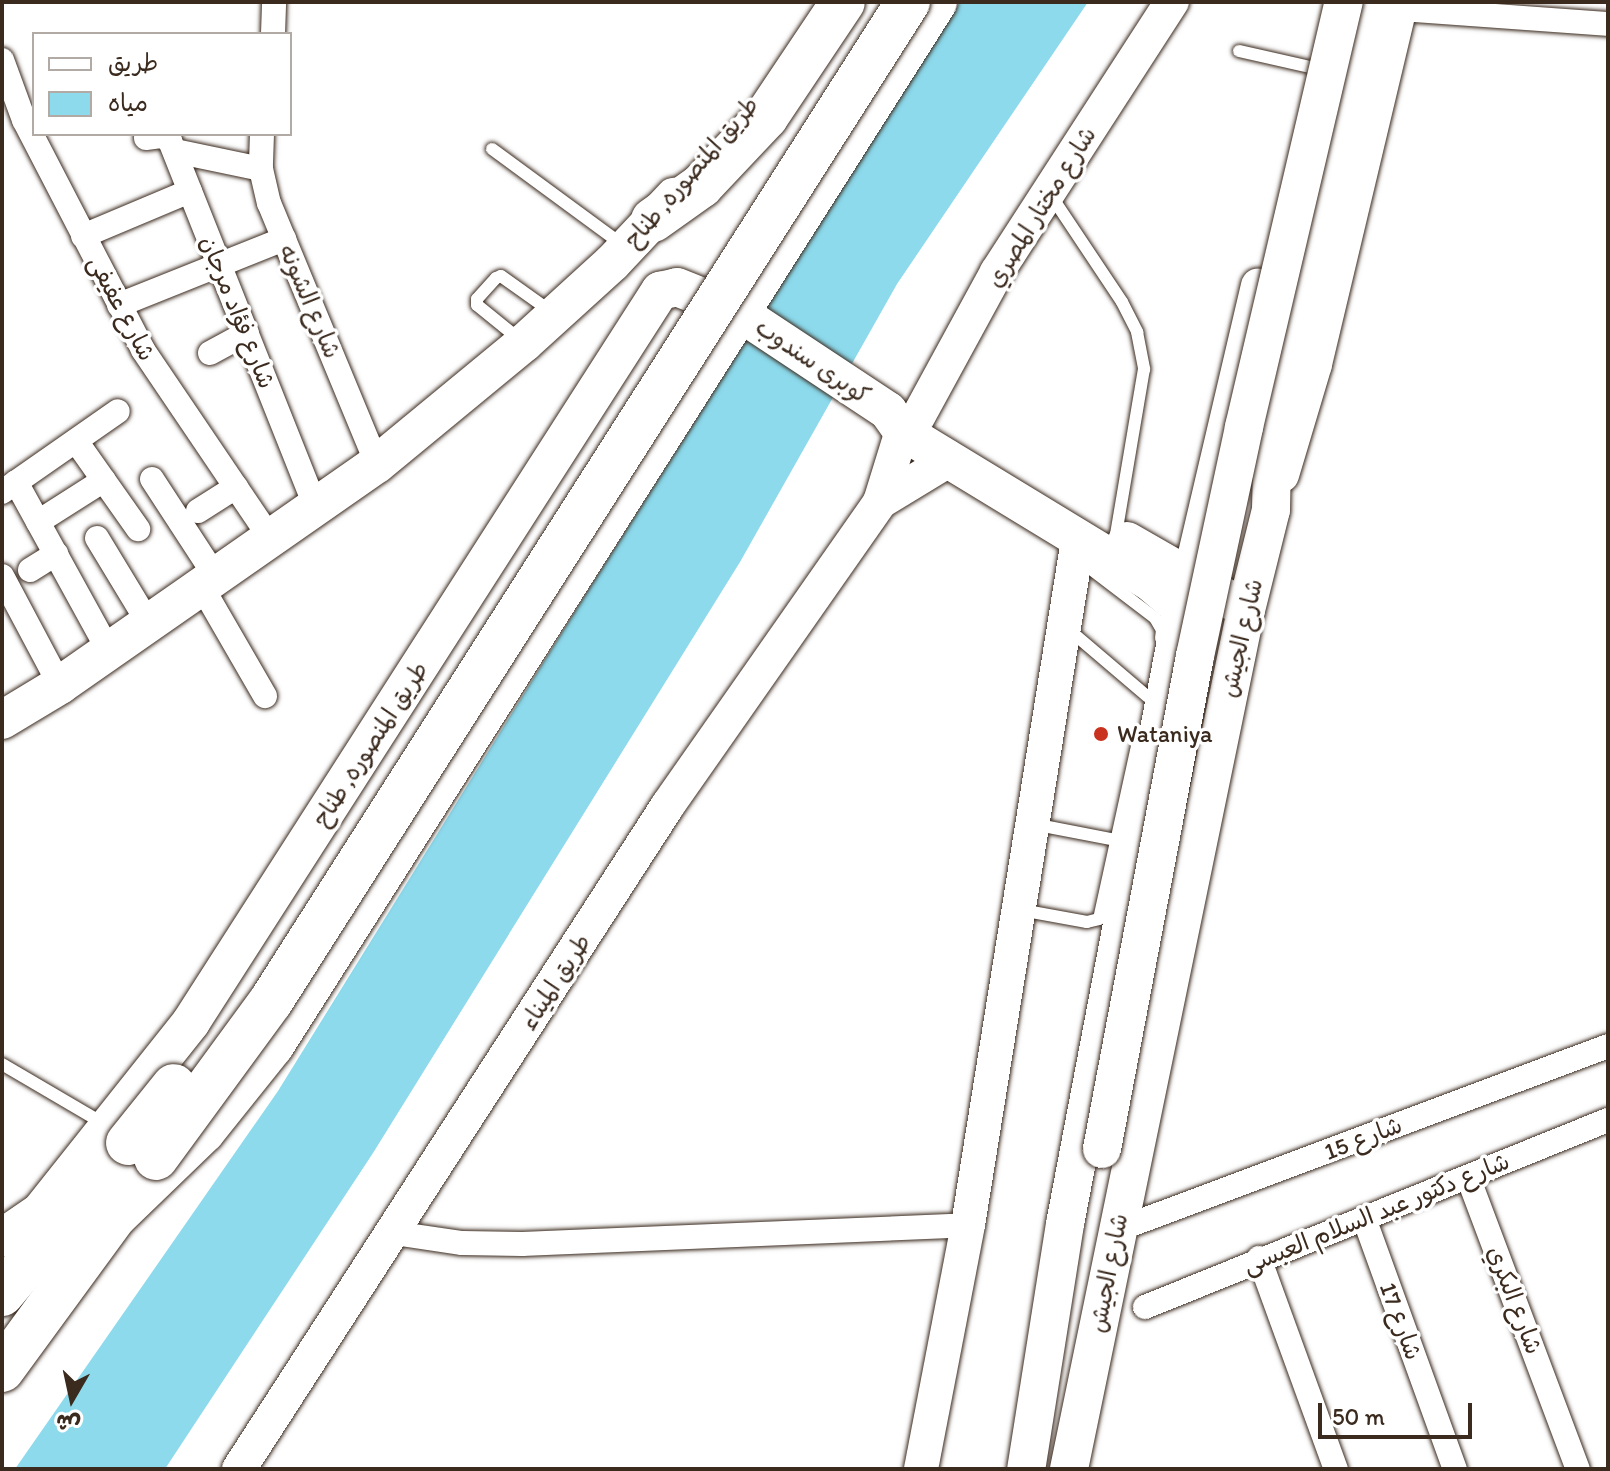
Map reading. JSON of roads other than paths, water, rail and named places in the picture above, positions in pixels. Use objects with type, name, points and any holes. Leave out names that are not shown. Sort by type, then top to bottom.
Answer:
[{"type":"highway","points":[[640,234],[701,186],[766,117],[843,2]]},
{"type":"highway","points":[[2,1294],[131,1142],[242,996],[873,2]]},
{"type":"highway","points":[[116,1215],[131,1142],[271,1001],[908,2]]},
{"type":"highway","points":[[2,1370],[116,1215],[203,1131],[272,1045],[747,317],[935,2]]},
{"type":"main road","name":"طريق المنصوره, طناح","points":[[2,720],[60,685],[377,464],[524,343],[640,234],[750,108],[818,2]]},
{"type":"main road","points":[[747,317],[727,285],[729,265],[891,2]]},
{"type":"main road","points":[[1043,1372],[1069,1302],[1102,1149],[1195,656],[1247,411],[1344,2]]},
{"type":"main road","points":[[1271,510],[1272,458],[1277,420],[1325,212],[1391,4]]},
{"type":"main road","name":"طريق المنصوره, طناح","points":[[2,1238],[131,1142],[175,1043],[222,977],[654,298],[660,291],[677,287],[747,317]]},
{"type":"main road","name":"كوبرى سندوب","points":[[747,317],[892,413]]},
{"type":"main road","points":[[892,413],[949,460],[1077,549],[1118,545]]},
{"type":"main road","points":[[892,413],[1118,545],[1149,581],[1246,610]]},
{"type":"main road","name":"شارع الجيش","points":[[1069,1469],[1246,610],[1271,510]]},
{"type":"main road","name":"شارع الجيش","points":[[1026,1469],[1065,1224],[1186,592]]},
{"type":"street","points":[[273,32],[274,2]]},
{"type":"street","name":"شارع مختار المصري","points":[[892,413],[997,272],[1172,2]]},
{"type":"street","name":"شارع الجيش","points":[[1186,592],[1326,2]]},
{"type":"street","points":[[1391,4],[1608,24]]},
{"type":"street","name":"شارع الجيش","points":[[1271,510],[1315,364],[1391,4]]},
{"type":"street","name":"شارع عفيفى","points":[[2,60],[32,136]]},
{"type":"street","name":"شارع عفيفى","points":[[32,136],[156,371],[271,539]]},
{"type":"street","name":"شارع الشونه","points":[[262,136],[261,169],[284,239],[377,464]]},
{"type":"street","points":[[146,138],[167,137],[175,151],[261,169]]},
{"type":"street","name":"شارع فؤاد مرجان","points":[[175,151],[316,508]]},
{"type":"street","points":[[83,236],[190,191]]},
{"type":"street","points":[[119,305],[284,239]]},
{"type":"street","points":[[210,353],[247,333]]},
{"type":"street","points":[[109,651],[38,522],[9,487],[118,411]]},
{"type":"street","name":"طريق الميناء","points":[[880,502],[892,413]]},
{"type":"street","points":[[76,441],[138,529]]},
{"type":"street","name":"طريق الميناء","points":[[239,1469],[668,805],[880,502],[949,460]]},
{"type":"street","points":[[152,479],[209,582],[265,696]]},
{"type":"street","points":[[38,522],[104,480]]},
{"type":"street","points":[[198,511],[236,487]]},
{"type":"street","points":[[97,538],[149,624]]},
{"type":"street","points":[[921,1469],[968,1225],[1077,549]]},
{"type":"street","points":[[30,570],[56,554]]},
{"type":"street","points":[[2,576],[60,685]]},
{"type":"street","name":"شارع 15","points":[[1117,1230],[1608,1046]]},
{"type":"street","name":"شارع دكتور عبد السلام العبسى","points":[[1145,1307],[1259,1258],[1608,1120]]},
{"type":"street","name":"شارع البكري","points":[[1468,1177],[1578,1469]]},
{"type":"street","name":"شارع 17","points":[[1364,1218],[1455,1469]]},
{"type":"street","points":[[394,1233],[462,1243],[522,1244],[968,1225]]},
{"type":"street","points":[[1259,1258],[1336,1469]]},
{"type":"lane","points":[[1239,51],[1310,67]]},
{"type":"lane","points":[[492,149],[640,234]]},
{"type":"lane","points":[[1048,190],[1122,302],[1140,344],[1144,369],[1118,545]]},
{"type":"lane","points":[[524,343],[477,305],[477,299],[496,278],[501,276],[555,315]]},
{"type":"lane","points":[[1077,549],[1155,618],[1162,630],[1158,652]]},
{"type":"lane","points":[[1064,626],[1148,697]]},
{"type":"lane","points":[[1145,711],[1151,682]]},
{"type":"lane","points":[[1018,909],[1087,922],[1099,919],[1142,725]]},
{"type":"lane","points":[[1032,824],[1116,840]]},
{"type":"lane","points":[[2,1064],[131,1142]]},
{"type":"water","points":[[960,2],[1088,2],[897,284],[740,562],[373,1153],[165,1469],[15,1469],[278,1091],[587,592]]},
{"type":"place","name":"Wataniya","points":[[1101,734]]}]
